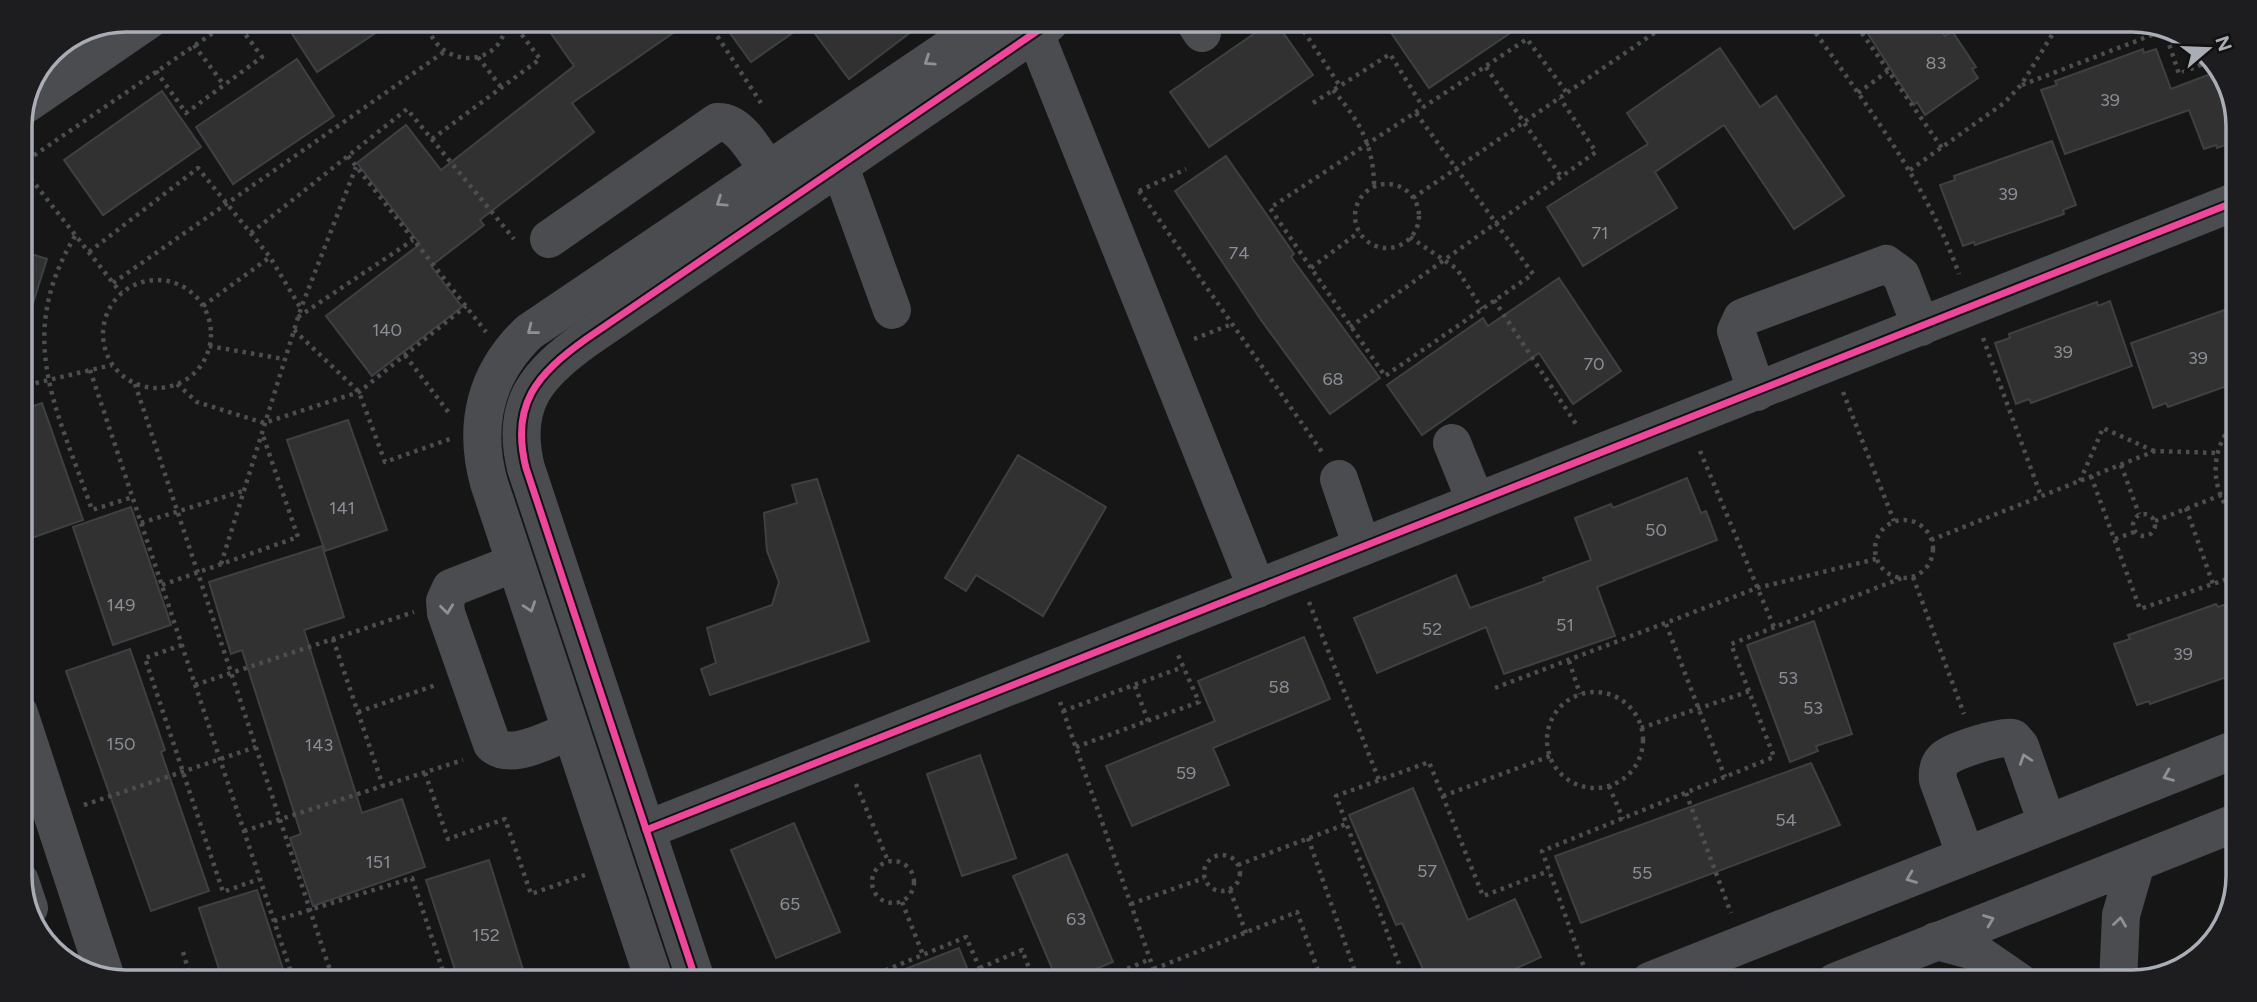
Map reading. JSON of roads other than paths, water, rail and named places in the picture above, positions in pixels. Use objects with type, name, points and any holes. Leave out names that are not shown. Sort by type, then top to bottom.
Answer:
[{"type":"street","points":[[36,97],[131,32]]},
{"type":"street","points":[[651,970],[483,460],[460,431],[506,358],[529,332],[973,32]]},
{"type":"street","points":[[693,970],[526,468],[520,434],[524,409],[544,372],[563,355],[1036,32]]},
{"type":"street","points":[[1043,32],[1105,208],[1257,589]]},
{"type":"street","points":[[534,242],[717,122],[724,121],[737,129],[768,170]]},
{"type":"street","points":[[840,167],[892,310]]},
{"type":"street","points":[[646,830],[844,754],[2225,206]]},
{"type":"street","points":[[1757,391],[1736,331],[1742,318],[1749,314],[1886,264],[1902,275],[1921,327]]},
{"type":"street","points":[[1452,443],[1476,502]]},
{"type":"street","points":[[1339,479],[1362,547]]},
{"type":"street","points":[[515,563],[458,583],[451,588],[444,601],[446,613],[489,737],[498,749],[512,751],[572,731]]},
{"type":"street","points":[[1966,856],[1937,774],[1947,757],[2006,736],[2017,741],[2047,823]]},
{"type":"street","points":[[32,752],[103,968]]},
{"type":"street","points":[[1677,970],[2226,753]]},
{"type":"street","points":[[1865,970],[2226,827]]},
{"type":"street","points":[[2119,970],[2121,915],[2136,863]]},
{"type":"street","points":[[1936,941],[1974,951],[2002,970]]}]
